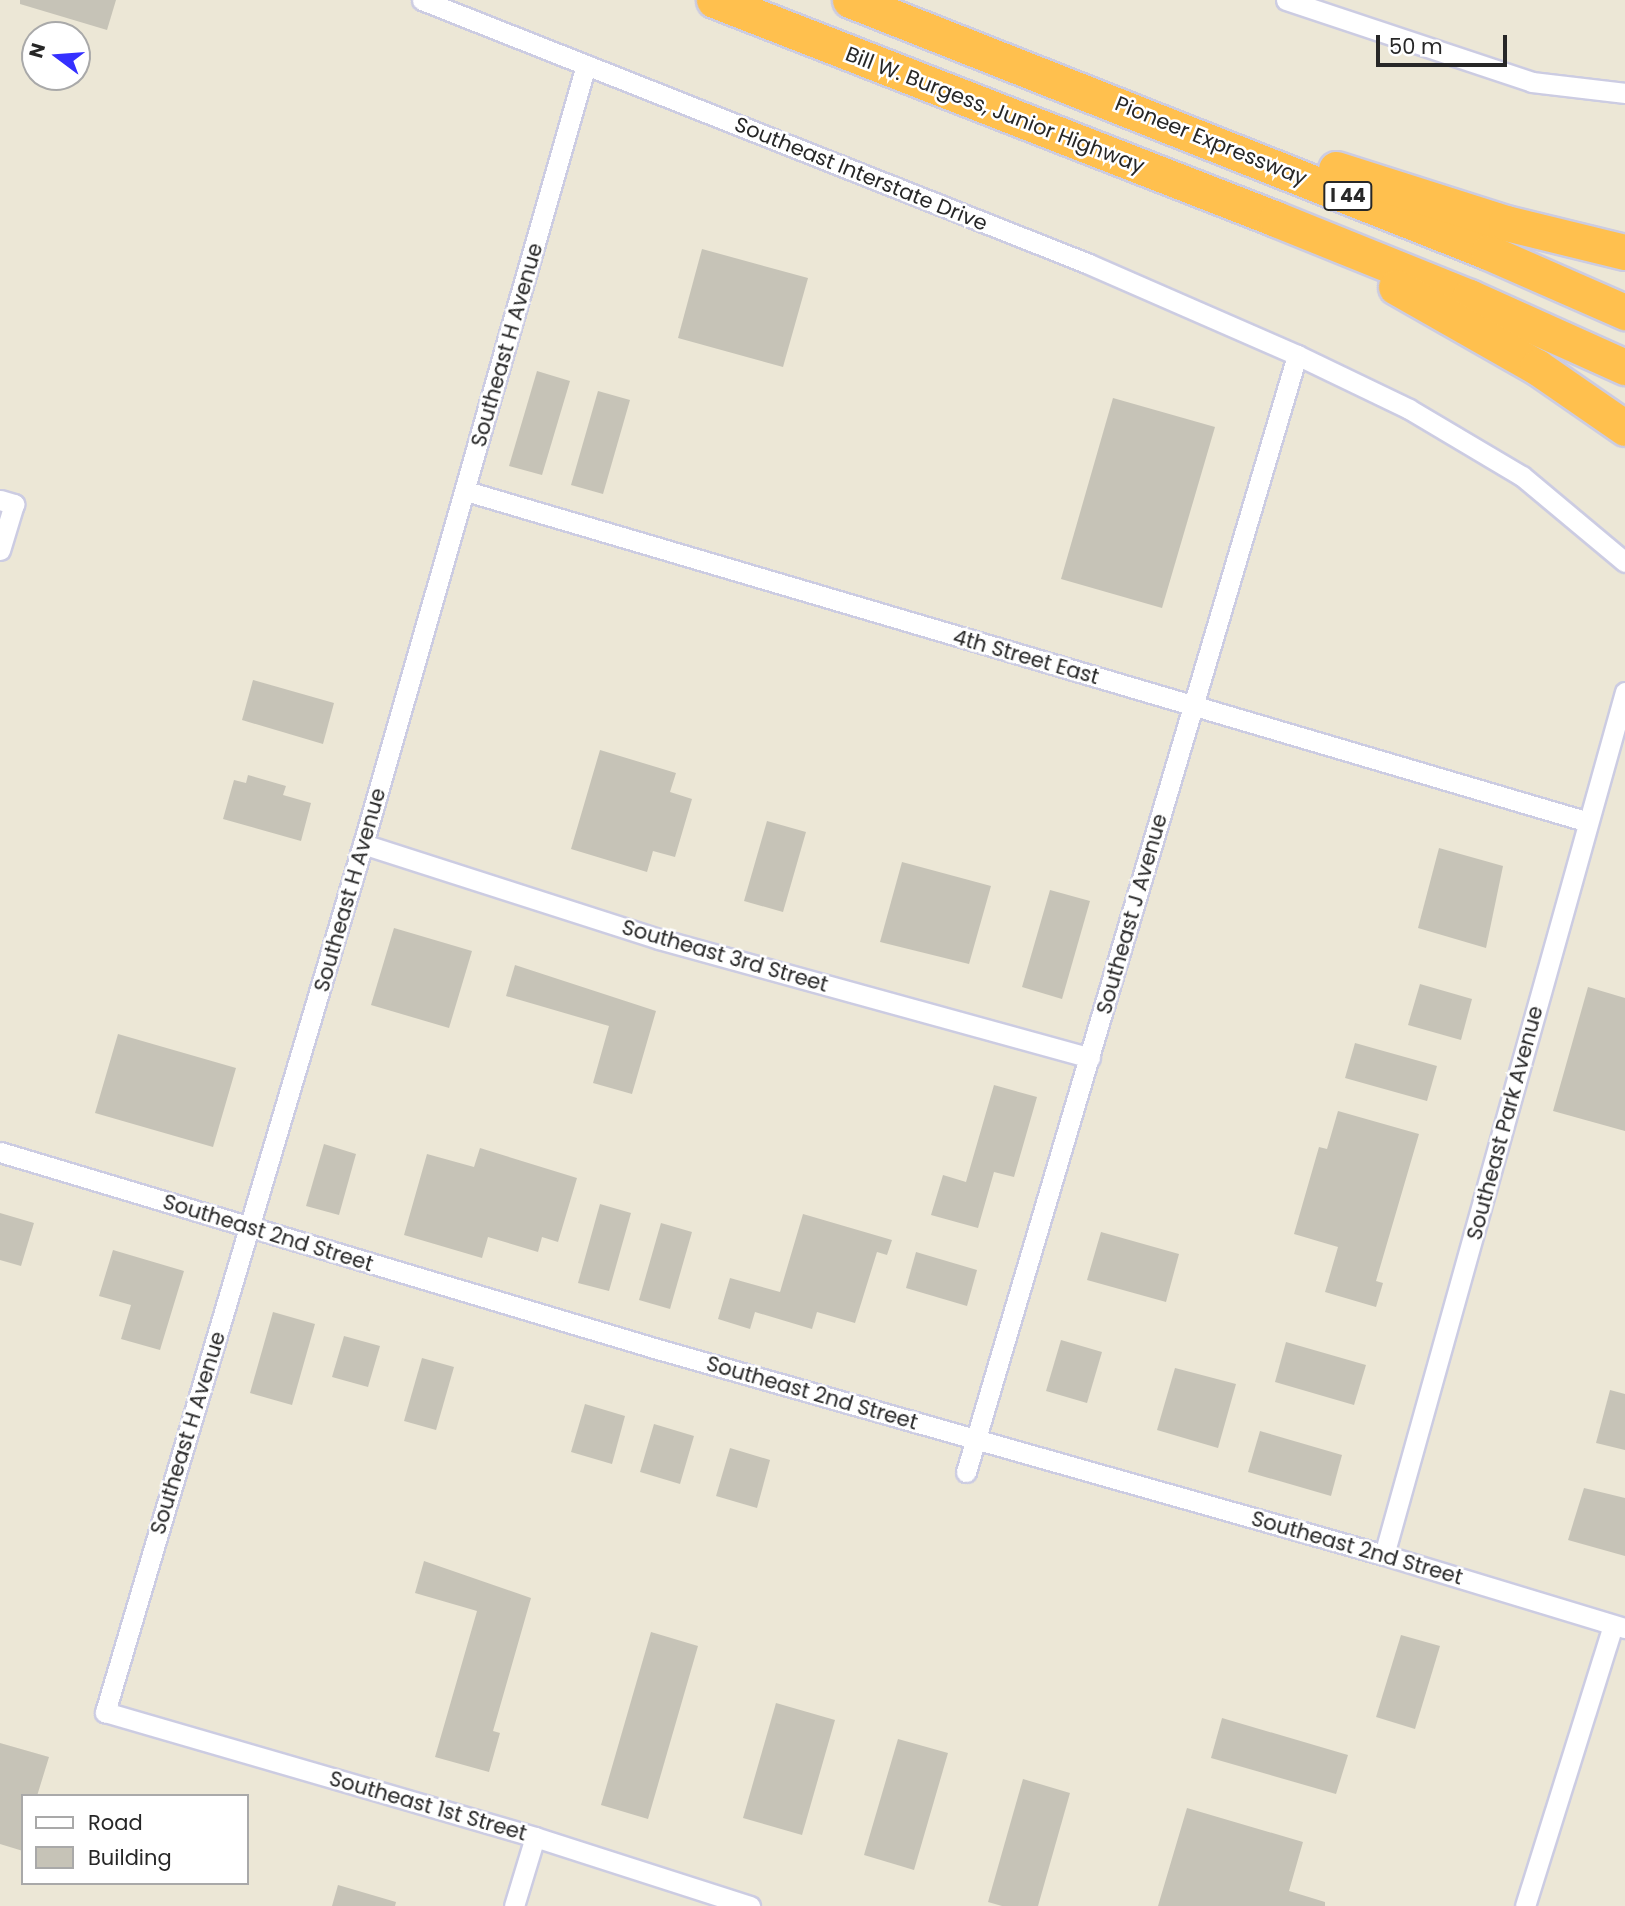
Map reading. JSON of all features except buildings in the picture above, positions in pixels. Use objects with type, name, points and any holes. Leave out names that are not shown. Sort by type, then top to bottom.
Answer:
[{"type":"highway","name":"Bill W. Burgess, Junior Highway","points":[[713,0],[1276,219]]},
{"type":"highway","name":"I 44","points":[[850,0],[1069,85]]},
{"type":"highway","points":[[1069,85],[1506,223],[1625,252]]},
{"type":"highway","name":"Pioneer Expressway","points":[[1069,85],[1488,252],[1625,312]]},
{"type":"highway","name":"I 44","points":[[1276,219],[1625,367]]},
{"type":"highway","points":[[1276,219],[1537,367],[1625,428]]},
{"type":"street","name":"Southeast Interstate Drive","points":[[422,0],[1089,264],[1297,355]]},
{"type":"street","points":[[1286,0],[1532,82],[1625,93]]},
{"type":"street","name":"Southeast H Avenue","points":[[105,1712],[363,844],[586,65]]},
{"type":"street","points":[[1297,355],[1409,409],[1522,476],[1625,562]]},
{"type":"street","name":"Southeast J Avenue","points":[[966,1472],[1297,355]]},
{"type":"street","name":"4th Street East","points":[[466,491],[1585,821]]},
{"type":"street","points":[[0,550],[7,502]]},
{"type":"street","name":"Southeast Park Avenue","points":[[1384,1555],[1440,1366],[1585,821],[1625,692]]},
{"type":"street","name":"Southeast 3rd Street","points":[[363,844],[659,939],[1090,1058]]},
{"type":"street","name":"Southeast 2nd Street","points":[[0,1152],[250,1228],[1384,1555],[1619,1627]]},
{"type":"street","points":[[1525,1906],[1619,1627]]},
{"type":"street","name":"Southeast 1st Street","points":[[105,1712],[535,1837],[750,1906]]},
{"type":"street","points":[[514,1906],[535,1837]]}]
